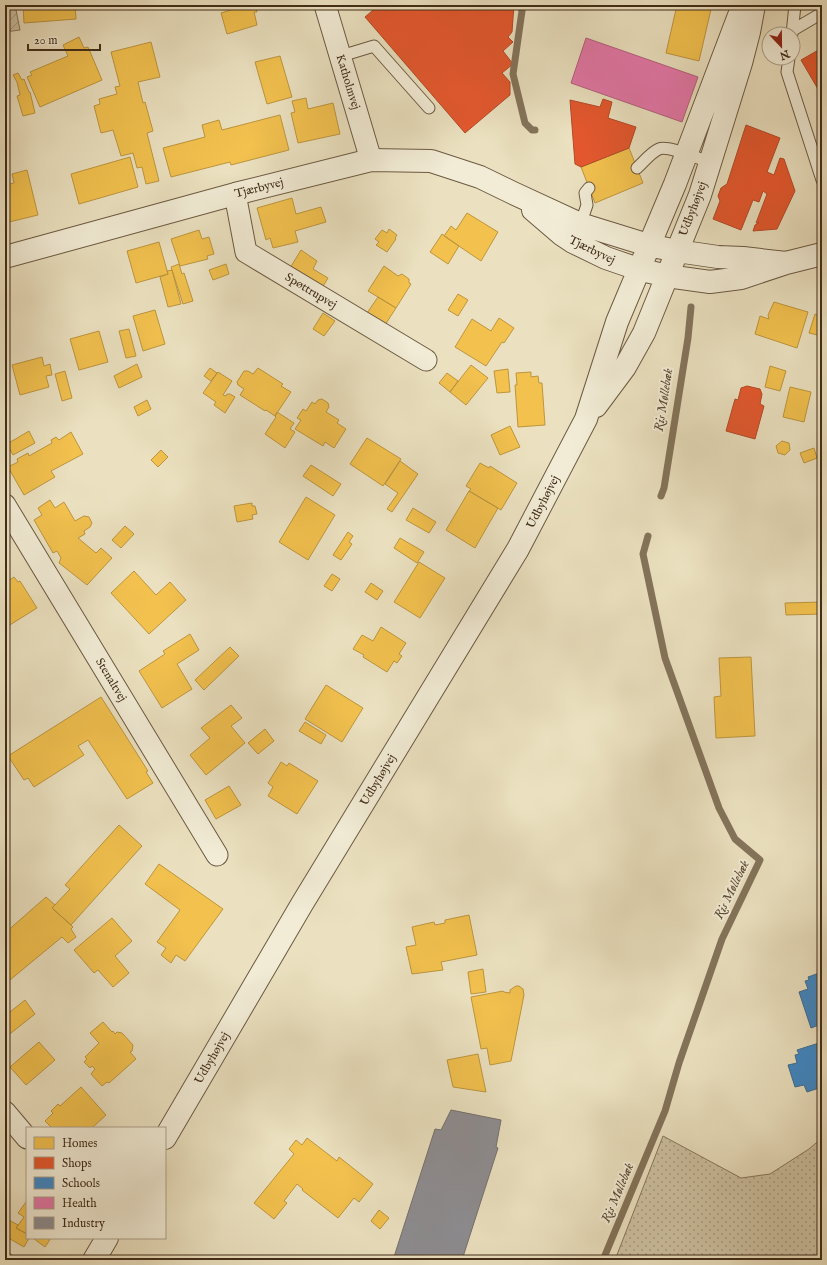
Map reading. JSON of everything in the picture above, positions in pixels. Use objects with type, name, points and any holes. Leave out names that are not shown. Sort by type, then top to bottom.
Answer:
[{"type":"street","name":"Katholmvej","points":[[325,5],[371,160]]},
{"type":"street","name":"Udbyhøjvej","points":[[586,419],[617,322],[686,154],[743,5]]},
{"type":"street","name":"Udbyhøjvej","points":[[166,1136],[302,904],[518,549],[586,419],[625,367],[644,333],[700,195],[748,38],[754,5]]},
{"type":"street","name":"Tjærbyvej","points":[[5,257],[234,194],[371,160],[431,161],[480,176],[513,193],[576,233],[606,258],[638,269],[667,276],[710,282],[741,278],[786,263],[822,254]]},
{"type":"street","name":"Spøttrupvej","points":[[234,194],[246,252],[426,360]]},
{"type":"street","name":"Tjærbyvej","points":[[576,233],[718,257],[743,258],[786,263]]},
{"type":"street","name":"Stenaltvej","points":[[5,505],[13,537],[217,855]]},
{"type":"street","points":[[5,1112],[26,1137]]},
{"type":"street","points":[[94,1260],[106,1239]]},
{"type":"lane","points":[[793,26],[795,5]]},
{"type":"lane","points":[[801,27],[822,13]]},
{"type":"lane","points":[[341,56],[374,46],[429,108]]},
{"type":"lane","points":[[788,66],[787,72],[822,180]]},
{"type":"lane","points":[[637,168],[651,154],[660,148],[670,148],[710,162]]},
{"type":"lane","points":[[576,233],[588,205],[585,193],[589,188]]},
{"type":"shaded area","points":[[5,5],[15,5],[20,30],[5,32]]},
{"type":"shaded area","points":[[663,1136],[741,1178],[770,1174],[809,1149],[822,1138],[822,1260],[615,1260]]},
{"type":"building: Homes","points":[[23,5],[75,5],[76,19],[24,23]]},
{"type":"building: Homes","points":[[241,5],[255,5],[257,12],[254,12],[257,25],[227,34],[221,13]]},
{"type":"building: Homes","points":[[677,5],[712,5],[699,61],[666,53]]},
{"type":"building: Homes","points":[[79,37],[84,48],[88,47],[102,80],[40,107],[27,77],[32,75],[30,72],[68,56],[63,45]]},
{"type":"building: Homes","points":[[151,42],[160,77],[138,82],[143,103],[145,102],[153,131],[147,133],[159,181],[146,184],[142,167],[137,168],[133,153],[121,156],[113,130],[101,133],[94,106],[100,104],[99,99],[117,94],[115,87],[120,86],[111,52]]},
{"type":"building: Homes","points":[[280,56],[292,97],[267,104],[255,62]]},
{"type":"building: Homes","points":[[18,73],[22,80],[24,79],[30,92],[35,113],[23,116],[17,96],[20,95],[17,82],[13,75]]},
{"type":"building: Homes","points":[[306,98],[308,109],[333,103],[340,134],[298,143],[291,113],[295,112],[292,101]]},
{"type":"building: Homes","points":[[280,115],[289,150],[231,165],[230,162],[171,177],[163,148],[205,137],[202,125],[219,120],[222,130]]},
{"type":"building: Homes","points":[[629,148],[643,183],[595,203],[581,167]]},
{"type":"building: Homes","points":[[130,157],[138,187],[79,204],[71,174]]},
{"type":"building: Homes","points":[[27,170],[38,215],[5,223],[5,185],[14,183],[12,174]]},
{"type":"building: Homes","points":[[292,198],[296,214],[321,207],[326,222],[295,231],[298,242],[273,248],[270,238],[266,240],[257,208]]},
{"type":"building: Homes","points":[[467,213],[498,232],[481,261],[444,236],[451,226],[456,230]]},
{"type":"building: Homes","points":[[389,229],[397,235],[387,252],[376,245],[379,242],[375,239],[382,230],[387,233]]},
{"type":"building: Homes","points":[[199,230],[202,239],[209,237],[214,254],[207,256],[208,259],[180,266],[171,239]]},
{"type":"building: Homes","points":[[442,234],[459,246],[448,264],[430,252]]},
{"type":"building: Homes","points":[[159,242],[168,274],[136,283],[127,251]]},
{"type":"building: Homes","points":[[301,250],[317,261],[313,269],[328,278],[322,288],[290,268]]},
{"type":"building: Homes","points":[[179,264],[182,274],[184,273],[193,301],[183,304],[171,267]]},
{"type":"building: Homes","points":[[226,264],[229,274],[213,280],[209,270]]},
{"type":"building: Homes","points":[[384,266],[398,276],[402,274],[409,279],[409,283],[411,284],[396,308],[368,291]]},
{"type":"building: Homes","points":[[172,270],[181,304],[168,307],[160,277],[168,274],[167,271]]},
{"type":"building: Homes","points":[[458,294],[468,300],[458,316],[448,310]]},
{"type":"building: Homes","points":[[378,297],[396,308],[385,325],[367,313]]},
{"type":"building: Homes","points":[[774,302],[808,312],[797,348],[755,334],[760,316],[769,319],[768,315]]},
{"type":"building: Homes","points":[[155,310],[165,344],[143,351],[133,316]]},
{"type":"building: Homes","points":[[323,313],[335,321],[324,336],[313,329]]},
{"type":"building: Homes","points":[[815,314],[822,316],[822,336],[809,333]]},
{"type":"building: Homes","points":[[499,318],[514,328],[504,343],[502,342],[486,366],[455,347],[472,319],[491,331]]},
{"type":"building: Homes","points":[[129,329],[136,356],[126,358],[119,331]]},
{"type":"building: Homes","points":[[99,331],[108,362],[79,370],[70,339]]},
{"type":"building: Homes","points":[[42,357],[44,366],[50,364],[52,375],[46,376],[49,387],[20,395],[12,365]]},
{"type":"building: Homes","points":[[137,364],[142,377],[119,388],[114,376]]},
{"type":"building: Homes","points":[[471,365],[488,378],[466,405],[450,392]]},
{"type":"building: Homes","points":[[770,366],[786,371],[780,391],[765,387]]},
{"type":"building: Homes","points":[[210,368],[217,373],[211,381],[204,376]]},
{"type":"building: Homes","points":[[258,368],[283,384],[281,386],[291,392],[275,416],[240,395],[244,389],[238,385],[237,382],[244,371],[248,371],[253,374]]},
{"type":"building: Homes","points":[[508,369],[510,392],[497,393],[494,371]]},
{"type":"building: Homes","points":[[65,371],[72,398],[62,401],[55,374]]},
{"type":"building: Homes","points":[[218,372],[232,381],[223,395],[226,396],[227,394],[230,394],[235,397],[225,413],[214,405],[216,402],[203,393]]},
{"type":"building: Homes","points":[[531,372],[531,377],[538,376],[539,383],[542,383],[545,425],[518,427],[515,385],[517,385],[516,373]]},
{"type":"building: Homes","points":[[447,373],[458,381],[450,392],[439,383]]},
{"type":"building: Homes","points":[[790,387],[811,392],[804,422],[783,417]]},
{"type":"building: Homes","points":[[322,399],[328,403],[329,407],[326,412],[339,420],[337,423],[346,429],[334,448],[325,442],[323,446],[295,429],[301,420],[297,418],[303,409],[306,411],[312,402],[315,404],[318,400]]},
{"type":"building: Homes","points":[[147,400],[151,409],[138,416],[134,407]]},
{"type":"building: Homes","points":[[277,412],[294,423],[290,429],[295,432],[285,448],[265,434],[276,417]]},
{"type":"building: Homes","points":[[510,426],[520,447],[500,455],[491,435]]},
{"type":"building: Homes","points":[[29,431],[35,443],[13,455],[7,444]]},
{"type":"building: Homes","points":[[71,432],[83,454],[51,471],[55,477],[24,495],[8,467],[18,462],[17,459],[28,453],[29,456],[52,443],[51,440],[56,437],[59,440]]},
{"type":"building: Homes","points":[[367,438],[401,459],[383,486],[350,464]]},
{"type":"building: Homes","points":[[782,441],[789,443],[790,450],[785,455],[778,453],[776,446]]},
{"type":"building: Homes","points":[[814,448],[817,458],[804,463],[800,453]]},
{"type":"building: Homes","points":[[161,450],[168,457],[158,467],[151,460]]},
{"type":"building: Homes","points":[[400,461],[418,474],[392,512],[387,509],[398,493],[385,484]]},
{"type":"building: Homes","points":[[480,463],[489,468],[490,466],[517,483],[501,510],[469,491],[471,489],[466,486]]},
{"type":"building: Homes","points":[[311,465],[341,484],[333,496],[303,476]]},
{"type":"building: Homes","points":[[469,491],[498,508],[475,548],[446,530]]},
{"type":"building: Homes","points":[[306,497],[335,515],[308,560],[279,542]]},
{"type":"building: Homes","points":[[50,500],[55,508],[64,502],[75,521],[84,516],[89,517],[92,523],[90,527],[84,531],[85,534],[78,538],[96,553],[101,548],[112,558],[87,585],[59,563],[61,558],[57,551],[53,553],[34,520],[42,515],[38,508]]},
{"type":"building: Homes","points":[[252,503],[252,506],[255,506],[257,514],[252,515],[253,519],[237,522],[234,506]]},
{"type":"building: Homes","points":[[413,508],[436,522],[429,533],[406,520]]},
{"type":"building: Homes","points":[[125,526],[134,534],[121,548],[112,540]]},
{"type":"building: Homes","points":[[348,532],[353,536],[349,542],[352,544],[341,560],[333,555]]},
{"type":"building: Homes","points":[[400,538],[424,552],[417,563],[394,548]]},
{"type":"building: Homes","points":[[419,562],[445,578],[420,618],[394,602]]},
{"type":"building: Homes","points":[[134,571],[156,595],[170,582],[186,600],[149,634],[111,593]]},
{"type":"building: Homes","points":[[332,574],[340,579],[332,591],[324,586]]},
{"type":"building: Homes","points":[[14,577],[18,582],[20,581],[37,608],[5,628],[5,583]]},
{"type":"building: Homes","points":[[371,583],[383,591],[377,600],[365,592]]},
{"type":"building: Homes","points":[[822,602],[822,614],[786,615],[785,603]]},
{"type":"building: Homes","points":[[381,627],[406,643],[399,654],[402,656],[397,663],[394,661],[387,672],[353,649],[362,635],[373,641]]},
{"type":"building: Homes","points":[[190,634],[199,650],[177,664],[192,689],[162,708],[139,671],[165,654],[163,651]]},
{"type":"building: Homes","points":[[230,647],[239,656],[204,690],[195,680]]},
{"type":"building: Homes","points":[[751,657],[755,736],[716,738],[714,697],[721,696],[719,658]]},
{"type":"building: Homes","points":[[326,685],[363,708],[342,742],[305,719]]},
{"type":"building: Homes","points":[[101,697],[148,771],[146,772],[153,783],[127,799],[88,740],[78,746],[84,755],[34,787],[28,778],[24,780],[8,756]]},
{"type":"building: Homes","points":[[231,705],[242,718],[231,726],[245,743],[206,775],[190,755],[210,738],[201,728]]},
{"type":"building: Homes","points":[[305,722],[326,735],[321,744],[299,731]]},
{"type":"building: Homes","points":[[265,729],[274,741],[258,754],[248,743]]},
{"type":"building: Homes","points":[[281,762],[287,766],[289,763],[318,781],[297,814],[268,796],[273,787],[268,783]]},
{"type":"building: Homes","points":[[229,786],[241,805],[216,819],[205,800]]},
{"type":"building: Homes","points":[[119,825],[142,846],[71,925],[52,908],[70,889],[65,885]]},
{"type":"building: Homes","points":[[159,864],[223,909],[185,961],[176,955],[171,963],[161,955],[166,948],[157,942],[180,910],[145,884]]},
{"type":"building: Homes","points":[[46,897],[55,905],[52,908],[73,927],[71,929],[76,937],[68,943],[62,937],[5,984],[5,933]]},
{"type":"building: Homes","points":[[469,915],[477,955],[441,962],[443,970],[412,974],[406,947],[416,945],[412,927],[434,922],[435,925],[445,923],[445,920]]},
{"type":"building: Homes","points":[[112,918],[132,941],[115,956],[129,973],[113,987],[98,970],[94,973],[74,950]]},
{"type":"building: Homes","points":[[483,969],[486,992],[471,994],[468,972]]},
{"type":"building: Homes","points":[[516,986],[523,989],[524,995],[511,1061],[490,1065],[487,1048],[481,1049],[471,997],[503,991],[510,993],[510,990]]},
{"type":"building: Homes","points":[[25,1000],[35,1014],[6,1037],[5,1016]]},
{"type":"building: Homes","points":[[103,1022],[115,1034],[117,1032],[122,1033],[133,1045],[132,1051],[130,1052],[136,1059],[109,1083],[107,1082],[102,1086],[91,1074],[95,1069],[92,1066],[90,1068],[84,1062],[87,1059],[85,1057],[99,1043],[90,1033]]},
{"type":"building: Homes","points":[[39,1042],[55,1060],[26,1085],[10,1067]]},
{"type":"building: Homes","points":[[478,1054],[486,1092],[453,1087],[447,1060]]},
{"type":"building: Homes","points":[[81,1087],[106,1115],[93,1127],[51,1127],[45,1121],[53,1113],[51,1111],[58,1104],[60,1106]]},
{"type":"building: Homes","points":[[307,1138],[337,1161],[339,1157],[373,1184],[359,1202],[354,1198],[338,1218],[302,1190],[303,1189],[297,1184],[284,1201],[287,1203],[274,1219],[254,1203],[294,1154],[289,1149],[296,1140],[302,1145]]},
{"type":"building: Homes","points":[[26,1202],[26,1233],[16,1228],[24,1217],[18,1213]]},
{"type":"building: Homes","points":[[379,1210],[389,1218],[380,1229],[371,1221]]},
{"type":"building: Homes","points":[[5,1218],[18,1225],[16,1228],[26,1233],[26,1239],[28,1239],[24,1247],[5,1236]]},
{"type":"building: Homes","points":[[34,1239],[50,1239],[45,1247]]},
{"type":"building: Homes","points":[[5,1248],[17,1260],[5,1260]]},
{"type":"building: Shops","points":[[379,5],[445,5],[448,8],[452,5],[514,5],[512,32],[508,37],[513,42],[503,51],[513,64],[502,73],[510,82],[510,95],[465,133],[365,17]]},
{"type":"building: Shops","points":[[822,48],[822,96],[801,60]]},
{"type":"building: Shops","points":[[603,99],[612,102],[608,118],[636,127],[629,148],[581,167],[575,164],[570,100],[600,107]]},
{"type":"building: Shops","points":[[746,125],[780,138],[767,172],[774,175],[780,158],[784,159],[795,191],[777,229],[753,231],[755,225],[759,223],[756,223],[767,194],[763,191],[759,202],[753,200],[741,230],[713,219],[720,201],[718,196],[721,188],[727,184]]},
{"type":"building: Shops","points":[[747,386],[760,389],[762,394],[760,404],[764,406],[755,439],[726,431],[735,399],[738,400],[741,388]]},
{"type":"building: Schools","points":[[822,972],[822,1034],[819,1025],[811,1028],[799,992],[808,989],[805,981],[809,980],[808,977]]},
{"type":"building: Schools","points":[[819,1043],[820,1047],[822,1046],[822,1087],[807,1092],[804,1085],[795,1087],[788,1065],[797,1063],[795,1055],[799,1054],[797,1050]]},
{"type":"building: Health","points":[[586,38],[698,77],[682,122],[571,83]]},
{"type":"building: Industry","points":[[451,1110],[501,1120],[496,1147],[498,1148],[462,1260],[393,1260],[435,1129],[441,1130]]},
{"type":"waterway","name":"Ris Møllebæk","points":[[520,5],[522,11],[513,74],[525,123],[532,130],[535,130]]},
{"type":"waterway","name":"Ris Møllebæk","points":[[661,496],[664,488],[688,338],[691,307]]},
{"type":"waterway","name":"Ris Møllebæk","points":[[603,1260],[665,1111],[679,1063],[722,939],[760,860],[735,839],[719,808],[665,658],[643,554],[648,536]]}]
